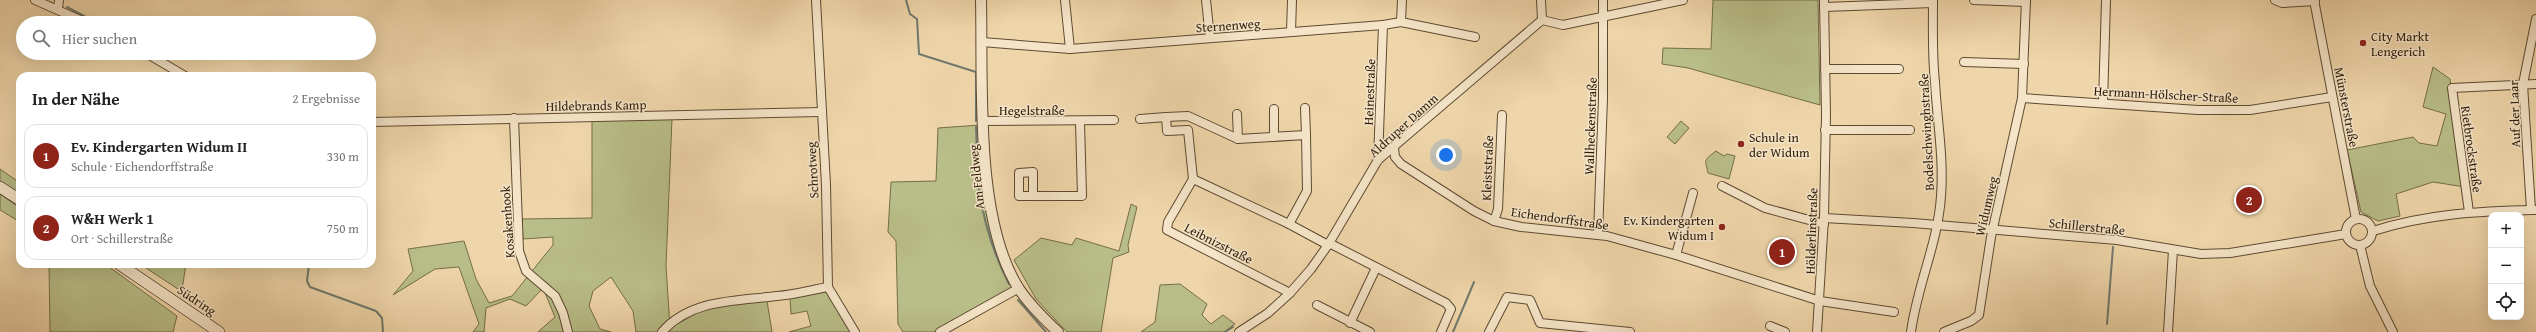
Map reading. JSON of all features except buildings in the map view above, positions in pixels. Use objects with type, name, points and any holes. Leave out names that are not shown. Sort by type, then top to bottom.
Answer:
[{"type":"main road","points":[[0,187],[16,197]]},
{"type":"main road","name":"Südring","points":[[125,268],[219,332]]},
{"type":"street","points":[[35,0],[58,4],[76,16]]},
{"type":"street","name":"Schrotweg","points":[[816,0],[826,185],[828,286],[855,332]]},
{"type":"street","name":"Am Feldweg","points":[[981,0],[983,121],[988,198],[1001,250],[1019,288],[1039,314],[1058,332]]},
{"type":"street","points":[[1065,0],[1070,48]]},
{"type":"street","points":[[1206,0],[1210,38]]},
{"type":"street","points":[[1290,32],[1292,0]]},
{"type":"street","points":[[1402,0],[1402,22]]},
{"type":"street","points":[[1541,0],[1542,20],[1563,26],[1682,0]]},
{"type":"street","name":"Wallheckenstraße","points":[[1598,235],[1603,98],[1603,0]]},
{"type":"street","name":"Widumweg","points":[[1944,332],[1971,321],[1979,315],[1993,230],[2022,98],[2026,1],[1974,0]]},
{"type":"street","points":[[2103,103],[2106,0]]},
{"type":"street","points":[[2275,0],[2287,3],[2314,1]]},
{"type":"street","name":"Münsterstraße","points":[[2314,1],[2356,219]]},
{"type":"street","name":"Hölderlinstraße","points":[[1817,332],[1824,221],[1826,130],[1824,3],[1933,2]]},
{"type":"street","name":"Bodelschwinghstraße","points":[[1911,332],[1913,313],[1937,225],[1942,174],[1934,79],[1933,2]]},
{"type":"street","name":"Auf der Laar","points":[[2534,210],[2523,84],[2536,19]]},
{"type":"street","name":"Aldruper Damm","points":[[1240,332],[1268,313],[1290,293],[1329,244],[1378,160],[1394,148],[1542,20]]},
{"type":"street","name":"Sternenweg","points":[[982,42],[1070,48],[1383,25],[1402,22],[1475,37]]},
{"type":"street","name":"Heinestraße","points":[[1378,160],[1383,25]]},
{"type":"street","points":[[158,60],[178,72]]},
{"type":"street","points":[[1964,62],[2024,64]]},
{"type":"street","points":[[1825,69],[1899,69]]},
{"type":"street","points":[[2523,84],[2536,84]]},
{"type":"street","name":"Rietbrockstraße","points":[[2469,212],[2452,88],[2523,84]]},
{"type":"street","name":"Hermann-Hölscher-Straße","points":[[2022,98],[2198,110],[2250,110],[2332,97]]},
{"type":"street","points":[[1289,224],[1307,191],[1305,108]]},
{"type":"street","points":[[1274,109],[1274,137]]},
{"type":"street","name":"Hildebrands Kamp","points":[[376,122],[821,112]]},
{"type":"street","points":[[1237,114],[1238,139]]},
{"type":"street","name":"Kleiststraße","points":[[1494,221],[1498,209],[1502,115]]},
{"type":"street","points":[[1140,119],[1188,116],[1238,139],[1306,135]]},
{"type":"street","points":[[1188,116],[1189,151],[1193,179],[1289,224],[1449,304],[1451,309],[1441,332]]},
{"type":"street","points":[[1166,117],[1167,131],[1188,130]]},
{"type":"street","name":"Kosakenhook","points":[[514,118],[519,251],[523,267],[555,296],[568,332]]},
{"type":"street","name":"Hegelstraße","points":[[983,121],[1080,122],[1114,120]]},
{"type":"street","name":"Hegelstraße","points":[[1034,196],[1082,196],[1080,122]]},
{"type":"street","points":[[1826,130],[1910,130]]},
{"type":"street","name":"Eichendorffstraße","points":[[1394,148],[1395,157],[1401,164],[1474,211],[1494,221],[1521,227],[1598,235],[1676,255],[1820,302],[1894,312]]},
{"type":"street","name":"Leibnizstraße","points":[[1193,179],[1168,222],[1167,230],[1290,293]]},
{"type":"street","name":"Schillerstraße","points":[[1722,186],[1765,208],[1824,221],[1937,225],[2117,240],[2201,254],[2230,253],[2346,234]]},
{"type":"street","points":[[1676,255],[1694,193]]},
{"type":"street","points":[[2373,230],[2407,220],[2469,212],[2534,210]]},
{"type":"street","points":[[2356,219],[2367,221],[2373,230],[2369,240],[2360,245],[2352,242],[2346,234],[2348,225],[2356,219]]},
{"type":"street","points":[[2360,245],[2370,286],[2393,332]]},
{"type":"street","points":[[2168,332],[2173,250]]},
{"type":"street","points":[[1350,323],[1376,268]]},
{"type":"street","points":[[662,332],[678,319],[700,308],[720,301],[779,296],[828,286]]},
{"type":"street","points":[[940,332],[1019,288]]},
{"type":"street","points":[[1489,332],[1506,297],[1530,300],[1540,323],[1630,332]]},
{"type":"street","points":[[1317,306],[1370,332]]},
{"type":"street","points":[[1770,326],[1786,332]]},
{"type":"green space","points":[[1713,0],[1818,0],[1820,105],[1688,68],[1662,64],[1663,48],[1711,49]]},
{"type":"green space","points":[[2433,67],[2450,79],[2465,187],[2433,182],[2396,194],[2400,216],[2378,221],[2361,212],[2347,150],[2413,137],[2419,143],[2437,146],[2446,114],[2423,107]]},
{"type":"green space","points":[[672,119],[666,266],[670,328],[701,311],[723,305],[767,301],[772,332],[636,332],[633,311],[611,277],[593,291],[589,306],[600,329],[611,332],[538,332],[555,317],[543,288],[526,306],[510,299],[486,308],[484,332],[473,332],[479,324],[459,267],[435,269],[393,295],[413,271],[408,249],[464,241],[476,279],[489,303],[512,296],[553,245],[553,237],[523,239],[522,219],[592,218],[592,120]]},
{"type":"green space","points":[[1681,121],[1689,128],[1675,144],[1667,137]]},
{"type":"green space","points":[[980,125],[984,197],[997,249],[1013,287],[934,332],[903,332],[898,324],[896,241],[888,232],[891,182],[936,181],[938,128]]},
{"type":"green space","points":[[1716,151],[1724,156],[1727,154],[1735,156],[1729,179],[1708,173],[1706,160]]},
{"type":"green space","points":[[0,169],[16,180],[16,192],[0,182]]},
{"type":"green space","points":[[0,194],[16,205],[16,220],[0,210]]},
{"type":"green space","points":[[1131,204],[1137,207],[1128,245],[1129,252],[1113,258],[1101,332],[1067,332],[1036,299],[1014,260],[1041,238],[1072,245],[1076,238],[1119,251]]},
{"type":"green space","points":[[49,268],[111,268],[177,316],[173,332],[50,332]]},
{"type":"green space","points":[[146,268],[185,268],[182,290],[178,289]]},
{"type":"green space","points":[[1180,284],[1207,304],[1202,315],[1211,324],[1223,315],[1235,324],[1224,332],[1141,332],[1155,322],[1160,285]]},
{"type":"green space","points":[[826,292],[851,332],[789,332],[811,326],[807,311],[791,314],[790,298]]},
{"type":"waterway","points":[[906,0],[910,14],[917,19],[919,54],[976,72],[976,121]]},
{"type":"waterway","points":[[67,7],[84,16]]},
{"type":"waterway","points":[[976,127],[978,182]]},
{"type":"waterway","points":[[979,189],[990,238],[998,261],[1009,284]]},
{"type":"waterway","points":[[2107,324],[2113,247]]},
{"type":"waterway","points":[[309,268],[307,281],[310,287],[376,311],[382,318],[383,332]]},
{"type":"waterway","points":[[1453,332],[1474,282]]},
{"type":"waterway","points":[[1018,300],[1046,332]]},
{"type":"waterway","points":[[1225,332],[1233,327]]},
{"type":"place","name":"City Markt Lengerich","points":[[2363,43]]},
{"type":"place","name":"Schule in der Widum","points":[[1741,144]]},
{"type":"place","name":"W&H Werk 1","points":[[2249,200]]},
{"type":"place","name":"Ev. Kindergarten Widum I","points":[[1722,227]]},
{"type":"place","name":"Ev. Kindergarten Widum II","points":[[1782,252]]}]
